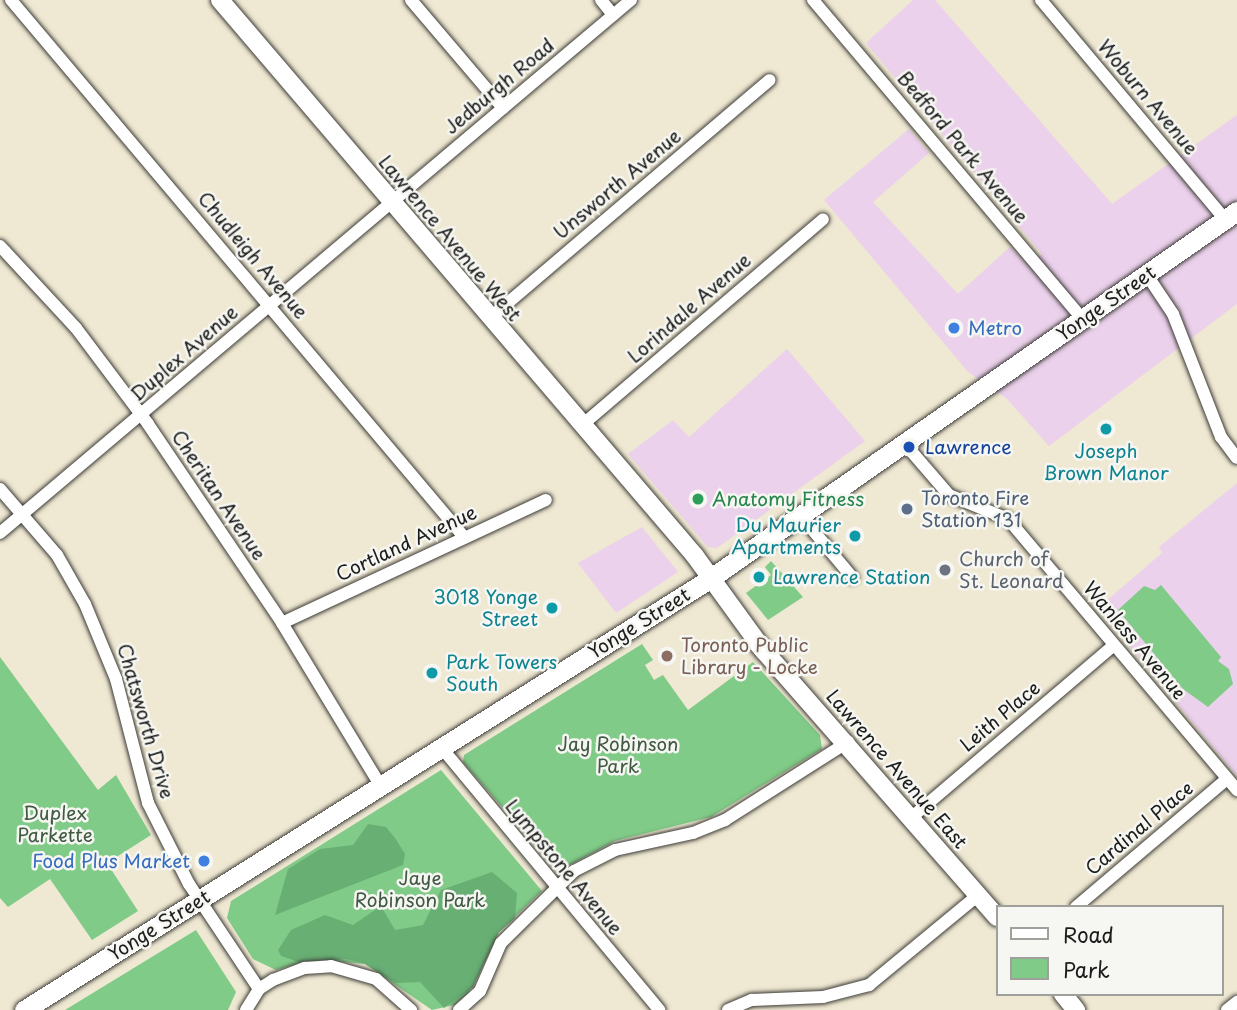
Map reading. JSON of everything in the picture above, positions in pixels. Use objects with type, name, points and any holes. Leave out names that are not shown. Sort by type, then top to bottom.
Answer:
[{"type":"main road","name":"Lawrence Avenue West","points":[[220,0],[490,317],[708,580]]},
{"type":"main road","name":"Yonge Street","points":[[24,1010],[708,580],[1231,215]]},
{"type":"main road","name":"Lawrence Avenue East","points":[[708,580],[764,651],[848,742],[996,916]]},
{"type":"main road","points":[[1065,996],[1076,1010]]},
{"type":"street","name":"Chudleigh Avenue","points":[[11,0],[464,537]]},
{"type":"street","points":[[411,0],[503,108]]},
{"type":"street","points":[[601,0],[613,15]]},
{"type":"street","name":"Jedburgh Road","points":[[393,202],[631,0]]},
{"type":"street","name":"Bedford Park Avenue","points":[[813,0],[1083,319]]},
{"type":"street","name":"Woburn Avenue","points":[[1041,0],[1231,215]]},
{"type":"street","name":"Unsworth Avenue","points":[[490,317],[770,80]]},
{"type":"street","name":"Duplex Avenue","points":[[0,533],[393,202]]},
{"type":"street","name":"Lorindale Avenue","points":[[581,426],[823,219]]},
{"type":"street","name":"Cheritan Avenue","points":[[0,246],[76,328],[141,415],[282,622],[380,785]]},
{"type":"street","points":[[1147,275],[1173,314],[1215,424],[1237,458]]},
{"type":"street","name":"Wanless Avenue","points":[[905,444],[949,495],[1008,519],[1237,790]]},
{"type":"street","name":"Chatsworth Drive","points":[[0,489],[57,555],[99,633],[122,697],[141,785],[199,901],[259,989]]},
{"type":"street","name":"Cortland Avenue","points":[[282,622],[546,500]]},
{"type":"street","points":[[801,516],[852,577]]},
{"type":"street","name":"Leith Place","points":[[912,817],[1114,645]]},
{"type":"street","points":[[459,1010],[480,991],[500,943],[558,889],[569,875],[604,854],[693,833],[725,820],[848,742]]},
{"type":"street","name":"Lympstone Avenue","points":[[441,747],[659,1010]]},
{"type":"street","name":"Cardinal Place","points":[[1078,905],[1227,779]]},
{"type":"street","points":[[728,1010],[752,1000],[823,997],[869,985],[978,895]]},
{"type":"street","points":[[246,1010],[259,989],[305,968],[346,968],[376,979],[411,1010]]},
{"type":"street","points":[[1227,1010],[1237,1002]]},
{"type":"shaded area","points":[[913,0],[935,0],[1112,204],[1237,115],[1237,304],[1049,446],[1007,399],[968,372],[824,200],[909,129],[929,153],[873,202],[958,294],[1010,247],[1028,264],[1042,254],[866,43]]},
{"type":"shaded area","points":[[787,349],[865,441],[717,548],[708,547],[628,454],[673,420],[689,437]]},
{"type":"shaded area","points":[[1237,483],[1237,776],[1098,608],[1162,553],[1159,547]]},
{"type":"shaded area","points":[[642,527],[678,572],[616,613],[578,563]]},
{"type":"green space","points":[[771,561],[803,597],[768,620],[746,593],[771,575],[765,567]]},
{"type":"green space","points":[[1161,585],[1221,657],[1218,661],[1229,669],[1233,684],[1208,707],[1183,689],[1118,610],[1144,586],[1155,590]]},
{"type":"green space","name":"Jay Robinson Park","points":[[642,644],[653,660],[645,665],[654,680],[663,675],[688,710],[753,662],[820,735],[822,749],[711,817],[615,841],[564,868],[554,867],[463,762],[464,755]]},
{"type":"green space","name":"Duplex Parkette","points":[[0,657],[98,790],[116,775],[151,835],[107,863],[138,911],[92,940],[50,879],[8,907],[0,898]]},
{"type":"green space","name":"Jaye Robinson Park","points":[[441,770],[542,891],[499,932],[468,993],[454,1005],[432,1010],[365,964],[312,959],[276,970],[253,959],[227,918],[231,901]]},
{"type":"green space","points":[[368,824],[386,827],[405,854],[403,865],[275,915],[288,869],[320,849],[353,845]]},
{"type":"green space","points":[[492,872],[517,893],[515,918],[499,932],[473,987],[444,1008],[420,982],[396,983],[365,964],[346,959],[299,962],[281,956],[278,950],[291,930],[325,915],[353,925],[381,906],[395,930],[423,925],[441,890]]},
{"type":"green space","points":[[196,930],[236,992],[228,1010],[65,1010]]},
{"type":"place","name":"Metro","points":[[954,328]]},
{"type":"place","name":"Joseph Brown Manor","points":[[1106,429]]},
{"type":"place","name":"Lawrence","points":[[909,447]]},
{"type":"place","name":"Anatomy Fitness","points":[[698,499]]},
{"type":"place","name":"Toronto Fire Station 131","points":[[907,509]]},
{"type":"place","name":"Du Maurier Apartments","points":[[855,536]]},
{"type":"place","name":"Church of St. Leonard","points":[[945,570]]},
{"type":"place","name":"Lawrence Station","points":[[759,577]]},
{"type":"place","name":"3018 Yonge Street","points":[[552,608]]},
{"type":"place","name":"Toronto Public Library - Locke","points":[[667,656]]},
{"type":"place","name":"Park Towers South","points":[[432,673]]},
{"type":"place","name":"Food Plus Market","points":[[204,861]]}]
